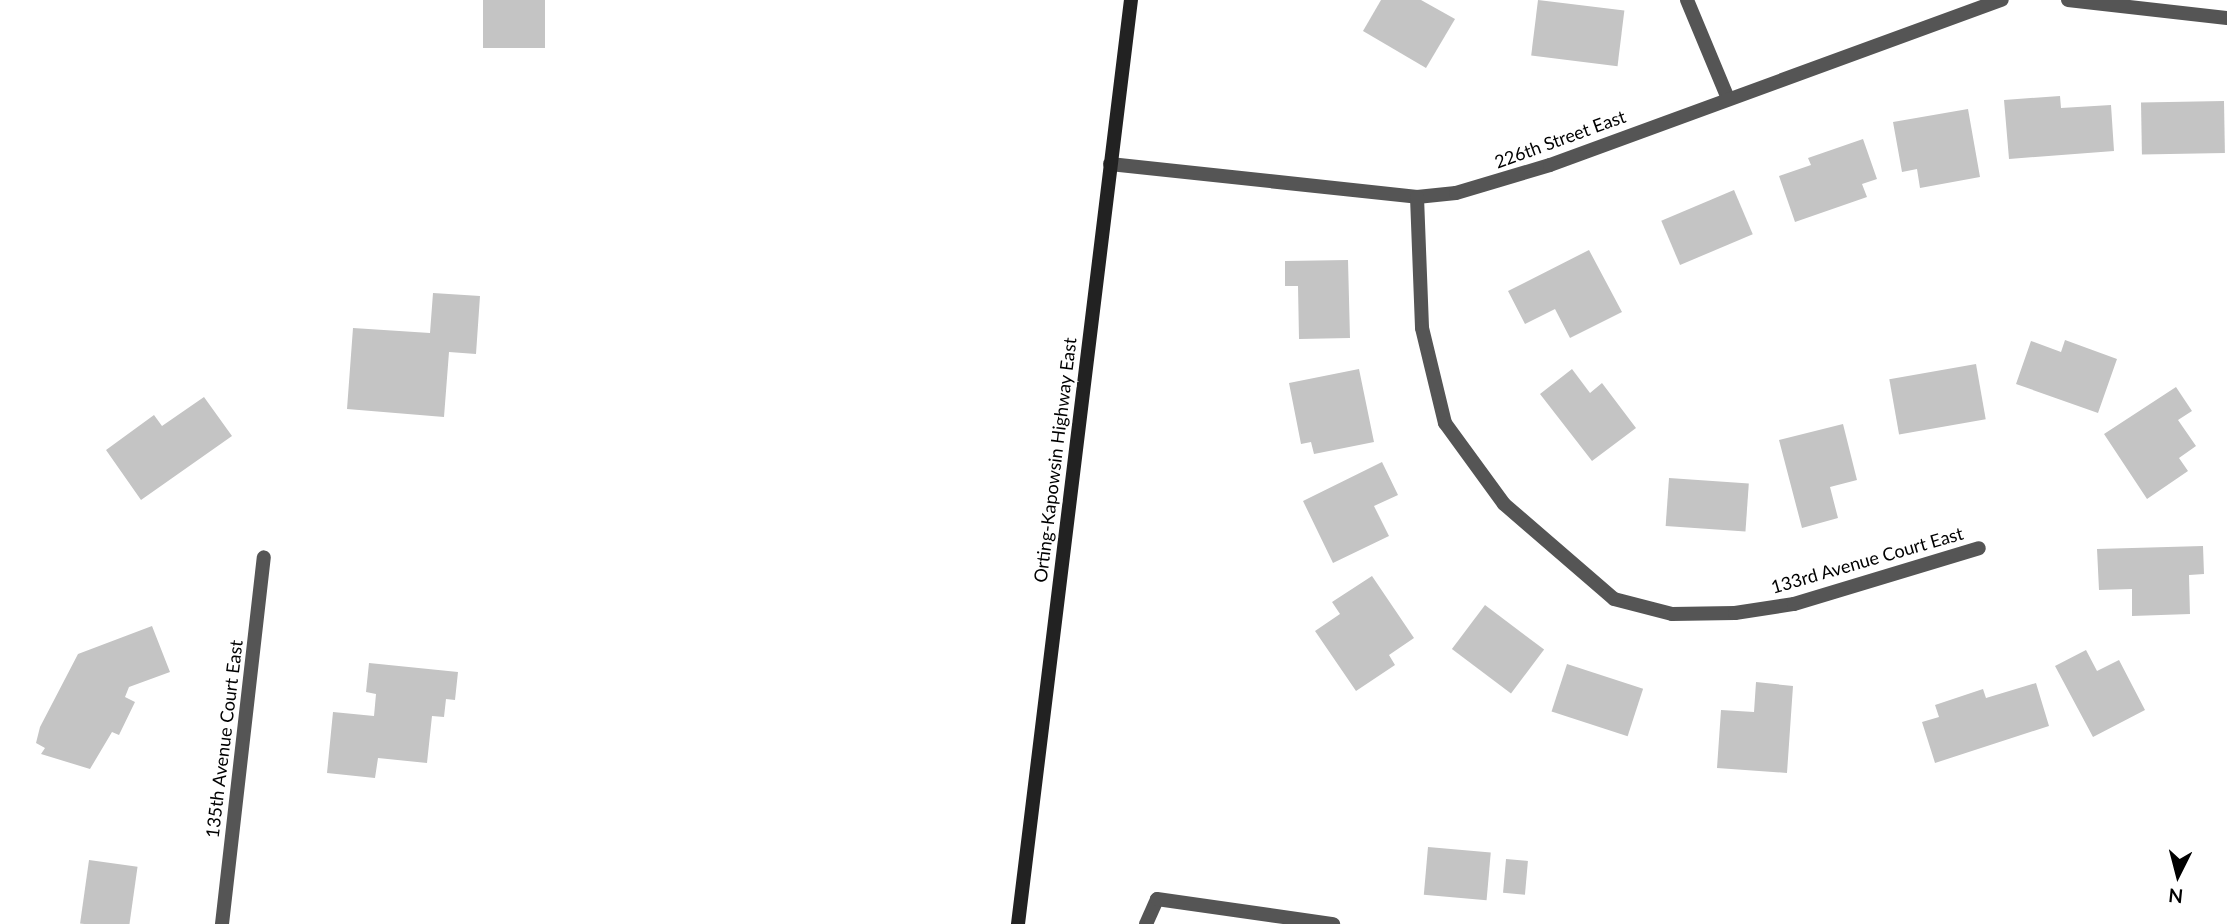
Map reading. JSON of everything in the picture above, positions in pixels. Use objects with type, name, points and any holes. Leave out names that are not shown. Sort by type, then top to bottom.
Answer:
[{"type":"main road","name":"Orting-Kapowsin Highway East","points":[[1018,924],[1131,0]]},
{"type":"street","points":[[1687,0],[1727,96]]},
{"type":"street","name":"226th Street East","points":[[1111,164],[1417,197],[1498,183],[1727,96],[2002,0]]},
{"type":"street","points":[[2068,0],[2227,18]]},
{"type":"street","name":"133rd Avenue Court East","points":[[1417,197],[1422,328],[1445,423],[1504,504],[1614,599],[1672,614],[1735,613],[1794,604],[1979,548]]},
{"type":"street","name":"135th Avenue Court East","points":[[222,924],[264,558]]},
{"type":"street","points":[[1146,924],[1157,899],[1333,924]]},
{"type":"building","points":[[483,0],[545,0],[545,48],[483,48]]},
{"type":"building","points":[[1381,0],[1421,0],[1455,19],[1426,68],[1363,31]]},
{"type":"building","points":[[1538,0],[1624,11],[1618,66],[1531,56]]},
{"type":"building","points":[[2060,96],[2061,108],[2111,105],[2114,151],[2009,159],[2004,100]]},
{"type":"building","points":[[2224,101],[2225,153],[2142,154],[2141,102]]},
{"type":"building","points":[[1968,109],[1980,177],[1920,188],[1917,169],[1902,172],[1893,122]]},
{"type":"building","points":[[1863,139],[1877,179],[1862,184],[1867,197],[1795,222],[1779,176],[1811,165],[1808,158]]},
{"type":"building","points":[[1734,190],[1753,234],[1680,265],[1661,221]]},
{"type":"building","points":[[1589,250],[1622,312],[1570,338],[1555,309],[1525,324],[1508,291]]},
{"type":"building","points":[[1348,260],[1350,338],[1299,339],[1298,286],[1285,286],[1285,261]]},
{"type":"building","points":[[433,293],[480,296],[476,354],[449,352],[444,417],[347,409],[353,328],[430,333]]},
{"type":"building","points":[[2065,340],[2117,359],[2098,413],[2016,384],[2031,341],[2061,352]]},
{"type":"building","points":[[1976,364],[1986,419],[1899,434],[1889,379]]},
{"type":"building","points":[[1359,369],[1374,442],[1314,454],[1311,442],[1301,444],[1289,383]]},
{"type":"building","points":[[1572,369],[1590,393],[1602,383],[1636,428],[1592,461],[1540,394]]},
{"type":"building","points":[[2176,387],[2192,411],[2178,420],[2196,446],[2179,458],[2188,471],[2147,499],[2104,434]]},
{"type":"building","points":[[204,397],[232,436],[141,500],[106,450],[154,415],[162,426]]},
{"type":"building","points":[[1843,424],[1857,480],[1830,487],[1838,518],[1802,528],[1779,440]]},
{"type":"building","points":[[1382,462],[1398,495],[1374,506],[1389,536],[1333,563],[1303,501]]},
{"type":"building","points":[[1669,478],[1749,484],[1745,531],[1666,526]]},
{"type":"building","points":[[2203,546],[2204,574],[2189,575],[2190,614],[2132,616],[2132,589],[2099,590],[2097,549]]},
{"type":"building","points":[[1372,576],[1414,638],[1389,655],[1395,665],[1356,691],[1315,631],[1340,614],[1332,602]]},
{"type":"building","points":[[1485,605],[1544,650],[1511,693],[1452,649]]},
{"type":"building","points":[[152,626],[170,672],[129,687],[125,697],[135,702],[119,735],[112,732],[90,769],[41,754],[45,748],[36,743],[40,727],[78,654]]},
{"type":"building","points":[[2086,650],[2097,671],[2119,660],[2145,710],[2093,737],[2055,666]]},
{"type":"building","points":[[369,663],[458,672],[455,700],[446,699],[444,717],[432,716],[427,763],[378,758],[375,778],[327,773],[333,712],[374,716],[376,694],[366,692]]},
{"type":"building","points":[[1567,664],[1643,689],[1628,736],[1552,712]]},
{"type":"building","points":[[1756,682],[1793,686],[1787,773],[1717,768],[1721,710],[1754,712]]},
{"type":"building","points":[[2036,683],[2049,726],[1935,763],[1922,722],[1939,717],[1935,705],[1983,689],[1986,698]]},
{"type":"building","points":[[1428,847],[1491,852],[1487,900],[1424,895]]},
{"type":"building","points":[[1506,859],[1528,861],[1525,895],[1503,893]]},
{"type":"building","points":[[89,860],[138,867],[129,924],[80,923]]}]
